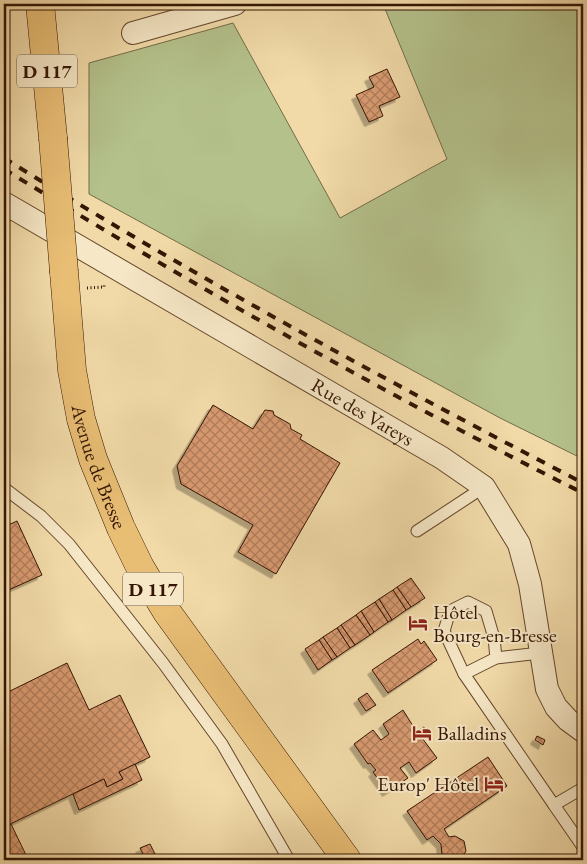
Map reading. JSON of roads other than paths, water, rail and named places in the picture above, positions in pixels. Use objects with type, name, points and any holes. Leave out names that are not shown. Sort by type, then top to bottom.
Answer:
[{"type":"main road","name":"Avenue de Bresse","points":[[40,4],[72,370],[81,419],[93,459],[136,559],[167,612],[346,860]]},
{"type":"street","points":[[133,33],[235,4]]},
{"type":"street","name":"Rue des Vareys","points":[[4,203],[442,458],[484,487],[519,544],[530,584],[547,689],[556,707],[568,720],[583,731]]},
{"type":"lane","points":[[417,531],[484,487]]},
{"type":"lane","points":[[4,488],[41,516],[69,544],[163,663],[222,744],[289,860]]},
{"type":"lane","points":[[496,658],[494,638],[486,611],[468,602],[450,611],[444,631],[464,674],[583,847]]},
{"type":"lane","points":[[464,674],[496,658],[540,653]]},
{"type":"lane","points":[[554,805],[583,788]]},
{"type":"railway","points":[[4,158],[146,244],[290,326],[436,406],[583,483]]},
{"type":"railway","points":[[4,169],[146,255],[362,378],[583,493]]},
{"type":"place","name":"Hôtel Bourg-en-Bresse","points":[[418,623]]},
{"type":"place","name":"Balladins","points":[[422,733]]},
{"type":"place","name":"Europ' Hôtel","points":[[494,784]]}]
